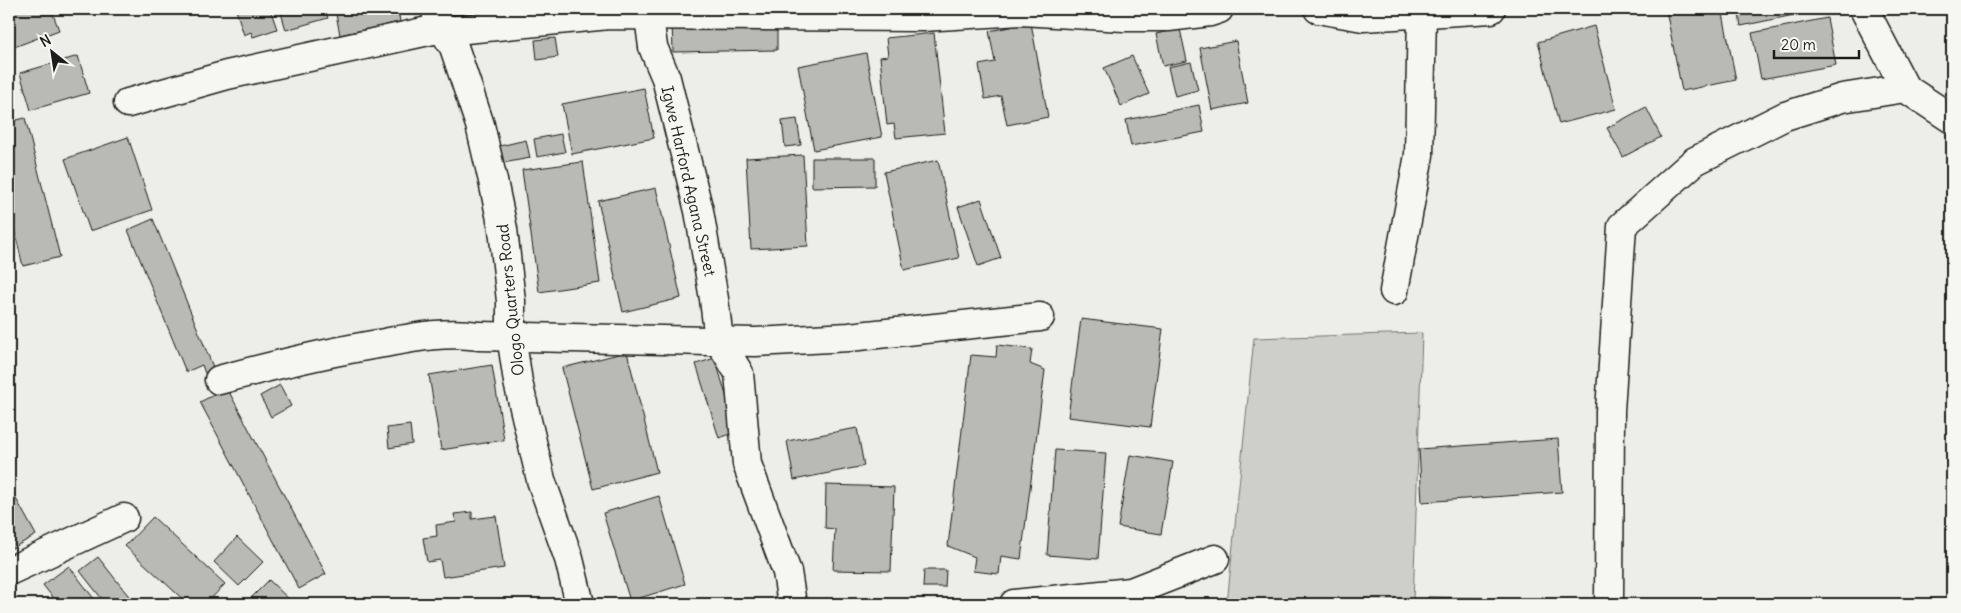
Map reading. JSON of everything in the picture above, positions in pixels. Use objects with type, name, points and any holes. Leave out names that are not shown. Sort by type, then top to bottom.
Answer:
[{"type":"street","points":[[128,103],[439,18],[446,30],[609,15],[649,17],[922,17],[1021,11],[1124,17],[1168,16],[1210,12],[1219,9]]},
{"type":"street","points":[[1318,9],[1363,17],[1491,9]]},
{"type":"street","points":[[1864,9],[1905,88],[1952,119]]},
{"type":"street","points":[[1394,291],[1419,155],[1422,14]]},
{"type":"street","name":"Igwe Harford Agana Street","points":[[649,17],[653,47],[666,78],[699,211],[719,340],[739,372],[748,464],[786,572],[792,604]]},
{"type":"street","name":"Ologo Quarters Road","points":[[439,18],[454,47],[480,125],[503,229],[512,301],[512,335],[518,382],[540,480],[569,559],[580,604]]},
{"type":"street","points":[[1609,604],[1610,412],[1622,226],[1695,161],[1785,116],[1842,98],[1905,88]]},
{"type":"street","points":[[219,380],[294,360],[408,339],[462,333],[479,336],[512,335],[755,342],[849,337],[1040,317]]},
{"type":"street","points":[[9,572],[124,518]]},
{"type":"street","points":[[1014,604],[1131,592],[1215,559]]},
{"type":"shaded area","points":[[1422,333],[1413,604],[1227,604],[1254,338]]},
{"type":"building","points":[[9,9],[51,9],[59,30],[9,49]]},
{"type":"building","points":[[270,9],[277,29],[253,37],[251,32],[244,35],[236,10]]},
{"type":"building","points":[[280,9],[325,9],[328,18],[286,30]]},
{"type":"building","points":[[335,9],[398,9],[400,22],[340,35]]},
{"type":"building","points":[[1722,9],[1736,80],[1682,91],[1666,10]]},
{"type":"building","points":[[1738,9],[1823,9],[1741,26]]},
{"type":"building","points":[[1827,18],[1836,65],[1761,79],[1752,33]]},
{"type":"building","points":[[777,20],[777,50],[673,52],[672,22]]},
{"type":"building","points":[[1031,23],[1048,117],[1007,125],[1001,96],[985,99],[979,65],[995,62],[989,31]]},
{"type":"building","points":[[1594,26],[1616,109],[1559,124],[1538,42]]},
{"type":"building","points":[[1180,29],[1187,61],[1163,66],[1156,34]]},
{"type":"building","points":[[934,33],[945,133],[896,138],[894,124],[887,125],[880,57],[888,56],[886,38]]},
{"type":"building","points":[[555,38],[558,57],[537,60],[535,40]]},
{"type":"building","points":[[1236,41],[1248,103],[1212,110],[1200,48]]},
{"type":"building","points":[[866,53],[882,137],[814,150],[798,66]]},
{"type":"building","points":[[78,56],[89,93],[31,110],[20,73]]},
{"type":"building","points":[[1132,56],[1149,94],[1121,106],[1104,68]]},
{"type":"building","points":[[1191,62],[1198,90],[1175,96],[1168,67]]},
{"type":"building","points":[[644,88],[654,138],[572,154],[562,104]]},
{"type":"building","points":[[1199,105],[1204,132],[1131,146],[1126,120]]},
{"type":"building","points":[[1646,107],[1661,137],[1623,157],[1607,128]]},
{"type":"building","points":[[25,118],[60,257],[23,266],[9,208],[9,122]]},
{"type":"building","points":[[797,119],[801,145],[785,147],[782,121]]},
{"type":"building","points":[[561,134],[565,152],[537,157],[534,139]]},
{"type":"building","points":[[128,137],[152,210],[90,231],[65,159]]},
{"type":"building","points":[[526,140],[530,158],[503,163],[500,146]]},
{"type":"building","points":[[803,155],[808,246],[751,249],[746,158]]},
{"type":"building","points":[[812,158],[875,158],[875,186],[812,187]]},
{"type":"building","points":[[938,160],[959,258],[904,270],[884,172]]},
{"type":"building","points":[[583,162],[600,283],[539,292],[522,170]]},
{"type":"building","points":[[656,188],[681,298],[623,312],[598,201]]},
{"type":"building","points":[[981,199],[1001,258],[978,266],[958,207]]},
{"type":"building","points":[[153,219],[215,372],[206,376],[202,365],[186,372],[128,230]]},
{"type":"building","points":[[1081,319],[1163,329],[1150,427],[1068,417]]},
{"type":"building","points":[[997,345],[1032,349],[1030,364],[1045,370],[1021,559],[1001,556],[999,574],[973,571],[975,557],[948,546],[971,355],[996,357]]},
{"type":"building","points":[[627,352],[657,472],[593,489],[562,368]]},
{"type":"building","points":[[715,358],[737,432],[719,438],[696,364]]},
{"type":"building","points":[[492,365],[504,440],[441,450],[429,375]]},
{"type":"building","points":[[280,385],[291,406],[271,417],[260,396]]},
{"type":"building","points":[[227,388],[326,574],[299,589],[200,402]]},
{"type":"building","points":[[410,425],[412,444],[389,448],[387,428]]},
{"type":"building","points":[[857,428],[864,466],[794,480],[787,441]]},
{"type":"building","points":[[1558,439],[1562,492],[1422,502],[1419,449]]},
{"type":"building","points":[[1055,450],[1106,453],[1098,559],[1047,555]]},
{"type":"building","points":[[1130,455],[1173,462],[1161,534],[1118,527]]},
{"type":"building","points":[[826,485],[894,487],[891,571],[833,570],[835,529],[825,528]]},
{"type":"building","points":[[9,486],[36,535],[9,550]]},
{"type":"building","points":[[659,496],[685,584],[630,601],[603,513]]},
{"type":"building","points":[[472,512],[472,519],[496,516],[504,568],[443,577],[440,560],[427,562],[423,538],[437,536],[436,525],[456,522],[454,514]]},
{"type":"building","points":[[153,517],[225,584],[206,604],[188,604],[125,546]]},
{"type":"building","points":[[237,537],[263,562],[239,586],[214,562]]},
{"type":"building","points":[[98,557],[135,604],[106,604],[80,571]]},
{"type":"building","points":[[69,566],[98,604],[58,604],[43,585]]},
{"type":"building","points":[[924,570],[946,570],[945,587],[923,587]]},
{"type":"building","points":[[269,580],[294,604],[245,604]]},
{"type":"building","points":[[1428,597],[1486,598],[1486,604],[1427,604]]}]
